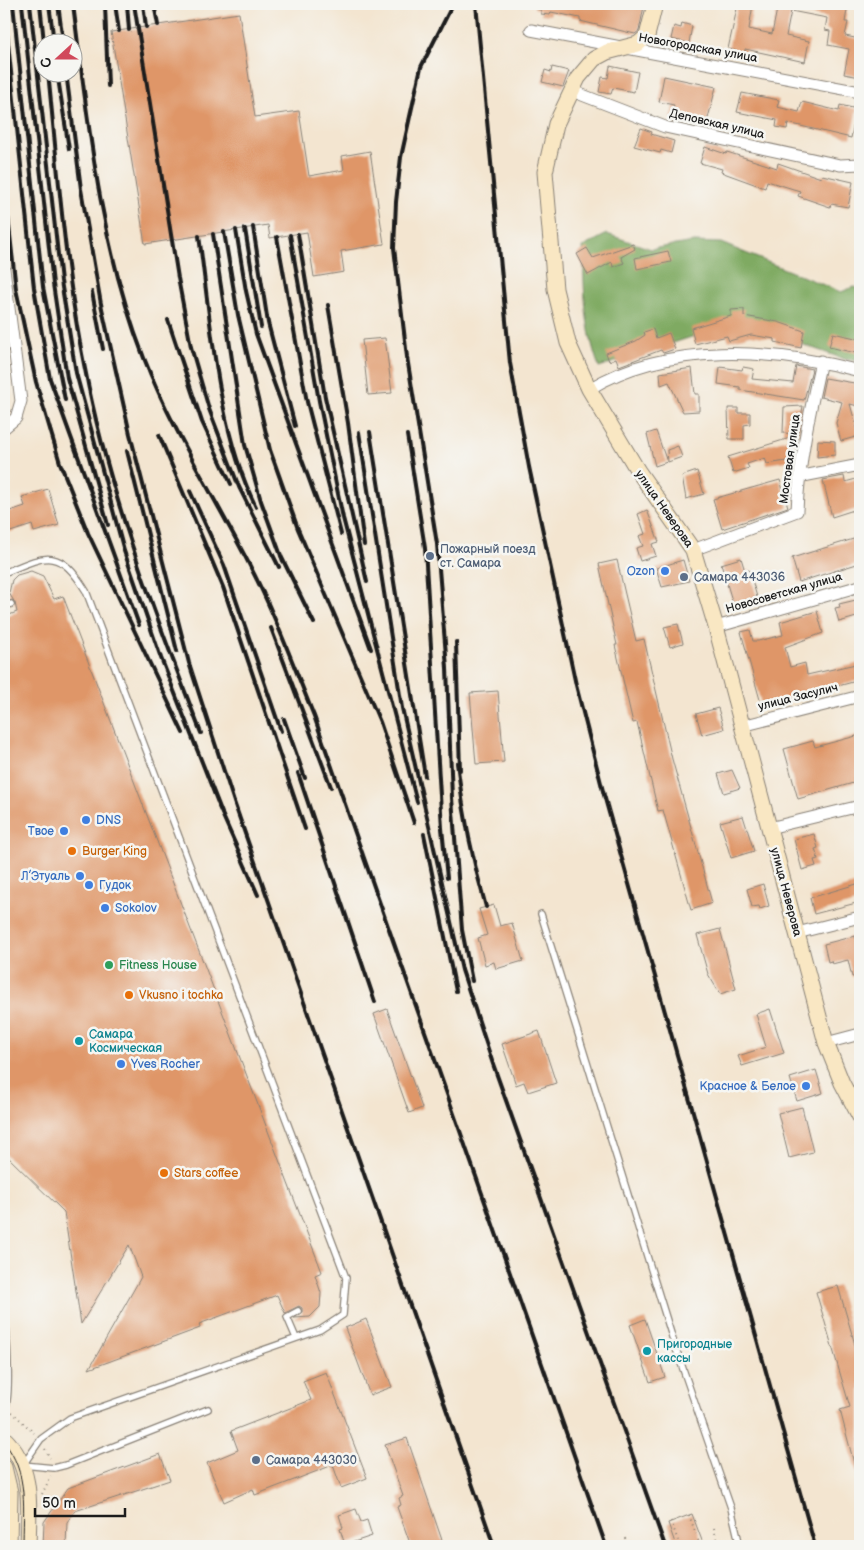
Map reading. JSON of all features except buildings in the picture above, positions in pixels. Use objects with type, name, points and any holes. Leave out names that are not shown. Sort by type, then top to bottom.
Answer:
[{"type":"street","name":"улица Неверова","points":[[655,4],[647,36],[638,44],[607,52],[594,59],[585,68],[556,124],[545,172],[555,289],[568,343],[589,389],[638,471],[693,550],[716,627],[826,1043],[842,1083],[860,1117]]},
{"type":"street","name":"Новогородская улица","points":[[531,30],[860,92]]},
{"type":"street","name":"Деповская улица","points":[[572,91],[665,127],[840,166],[860,164]]},
{"type":"street","points":[[4,269],[21,401],[16,418],[4,428]]},
{"type":"street","points":[[589,389],[610,376],[658,360],[734,353],[821,361],[860,371]]},
{"type":"street","name":"Мостовая улица","points":[[693,550],[797,511],[798,477],[821,361]]},
{"type":"street","points":[[798,477],[860,465]]},
{"type":"street","name":"Новосоветская улица","points":[[716,627],[860,586]]},
{"type":"street","name":"улица Засулич","points":[[742,726],[860,696]]},
{"type":"street","points":[[769,828],[860,806]]},
{"type":"street","points":[[797,933],[860,917]]},
{"type":"street","points":[[826,1043],[860,1034]]},
{"type":"street","points":[[4,1438],[18,1454],[23,1465],[29,1496],[28,1546]]},
{"type":"street","points":[[4,1467],[10,1492],[9,1546]]},
{"type":"lane","points":[[4,573],[40,558],[56,559],[74,571],[86,591],[346,1278],[343,1315],[320,1330],[70,1418],[41,1439],[23,1465],[54,1468],[66,1465],[208,1409]]},
{"type":"lane","points":[[4,607],[11,604]]},
{"type":"lane","points":[[541,914],[672,1340],[731,1508],[740,1546]]},
{"type":"lane","points":[[4,1299],[8,1384],[7,1406],[4,1410]]},
{"type":"lane","points":[[296,1338],[287,1317],[298,1311]]},
{"type":"path","points":[[689,1515],[696,1534]]},
{"type":"path","points":[[671,1521],[678,1541]]},
{"type":"path","points":[[714,1528],[718,1546]]},
{"type":"path","points":[[625,1538],[628,1546]]},
{"type":"path","points":[[698,1540],[701,1546]]},
{"type":"green space","points":[[607,234],[651,249],[694,242],[721,243],[841,292],[853,287],[860,288],[860,361],[844,359],[781,337],[731,329],[704,333],[599,367],[590,337],[588,322],[583,247]]},
{"type":"tram line","points":[[4,1442],[18,1466],[21,1479],[24,1505],[23,1546]]},
{"type":"railway","points":[[13,4],[43,287],[65,400]]},
{"type":"railway","points":[[22,4],[53,284],[67,378],[108,525]]},
{"type":"railway","points":[[30,4],[61,281],[76,373],[124,551],[161,658],[222,813]]},
{"type":"railway","points":[[40,4],[43,32]]},
{"type":"railway","points":[[49,4],[53,32]]},
{"type":"railway","points":[[58,4],[62,32]]},
{"type":"railway","points":[[73,4],[90,139],[106,228],[116,272],[129,315],[155,385],[193,462],[248,562],[283,638],[314,716],[606,1546]]},
{"type":"railway","points":[[105,4],[108,86]]},
{"type":"railway","points":[[115,4],[119,31]]},
{"type":"railway","points":[[127,4],[129,30]]},
{"type":"railway","points":[[134,4],[178,278],[191,347],[209,409],[239,487],[279,567]]},
{"type":"railway","points":[[143,4],[146,27]]},
{"type":"railway","points":[[154,4],[158,25]]},
{"type":"railway","points":[[453,4],[421,67],[401,157],[396,202],[394,248],[407,357],[437,544],[447,668],[452,798],[462,930],[472,981]]},
{"type":"railway","points":[[476,4],[510,363],[529,467],[576,685],[604,795],[815,1546]]},
{"type":"railway","points":[[4,6],[34,288],[50,379],[139,625]]},
{"type":"railway","points":[[49,82],[72,296],[95,416],[120,508],[150,599],[201,733]]},
{"type":"railway","points":[[59,82],[69,149]]},
{"type":"railway","points":[[67,82],[81,189],[101,304],[130,434],[189,663],[234,802],[494,1546]]},
{"type":"railway","points":[[4,181],[16,289],[36,382],[60,463],[88,533],[183,733]]},
{"type":"railway","points":[[253,227],[268,323],[295,426]]},
{"type":"railway","points":[[245,229],[261,327]]},
{"type":"railway","points":[[236,230],[246,291],[256,334],[371,649]]},
{"type":"railway","points":[[224,232],[238,315],[270,450],[298,529],[380,722],[414,823]]},
{"type":"railway","points":[[213,234],[245,445],[261,501],[283,561]]},
{"type":"railway","points":[[298,234],[325,397],[367,582]]},
{"type":"railway","points":[[290,235],[319,401],[343,518],[417,802]]},
{"type":"railway","points":[[199,236],[217,374],[224,409],[232,444],[256,507]]},
{"type":"railway","points":[[277,237],[307,402],[341,534]]},
{"type":"railway","points":[[92,292],[103,349]]},
{"type":"railway","points":[[328,305],[348,423],[364,545]]},
{"type":"railway","points":[[168,320],[202,422],[231,484]]},
{"type":"railway","points":[[359,432],[402,708],[462,970],[493,1064],[665,1546]]},
{"type":"railway","points":[[370,432],[425,776]]},
{"type":"railway","points":[[159,435],[223,587],[305,829]]},
{"type":"railway","points":[[407,435],[425,548],[442,828],[447,878]]},
{"type":"railway","points":[[127,451],[177,651]]},
{"type":"railway","points":[[190,491],[224,565],[281,731]]},
{"type":"railway","points":[[281,556],[314,623]]},
{"type":"railway","points":[[271,628],[331,787]]},
{"type":"railway","points":[[456,642],[460,770]]},
{"type":"railway","points":[[284,719],[305,778]]},
{"type":"railway","points":[[457,763],[468,835],[486,907]]},
{"type":"railway","points":[[298,773],[375,1002]]},
{"type":"railway","points":[[219,807],[258,895]]},
{"type":"railway","points":[[424,834],[456,991]]},
{"type":"place","name":"Пожарный поезд ст. Самара","points":[[430,556]]},
{"type":"place","name":"Ozon","points":[[665,571]]},
{"type":"place","name":"Самара 443036","points":[[684,577]]},
{"type":"place","name":"DNS","points":[[86,820]]},
{"type":"place","name":"Твое","points":[[64,831]]},
{"type":"place","name":"Burger King","points":[[72,851]]},
{"type":"place","name":"Л’Этуаль","points":[[80,876]]},
{"type":"place","name":"Гудок","points":[[89,885]]},
{"type":"place","name":"Sokolov","points":[[105,908]]},
{"type":"place","name":"Fitness House","points":[[109,965]]},
{"type":"place","name":"Vkusno i tochka","points":[[129,995]]},
{"type":"place","name":"Самара Космическая","points":[[79,1041]]},
{"type":"place","name":"Yves Rocher","points":[[121,1064]]},
{"type":"place","name":"Красное & Белое","points":[[806,1086]]},
{"type":"place","name":"Stars coffee","points":[[164,1173]]},
{"type":"place","name":"Пригородные кассы","points":[[647,1351]]},
{"type":"place","name":"Самара 443030","points":[[256,1460]]}]
